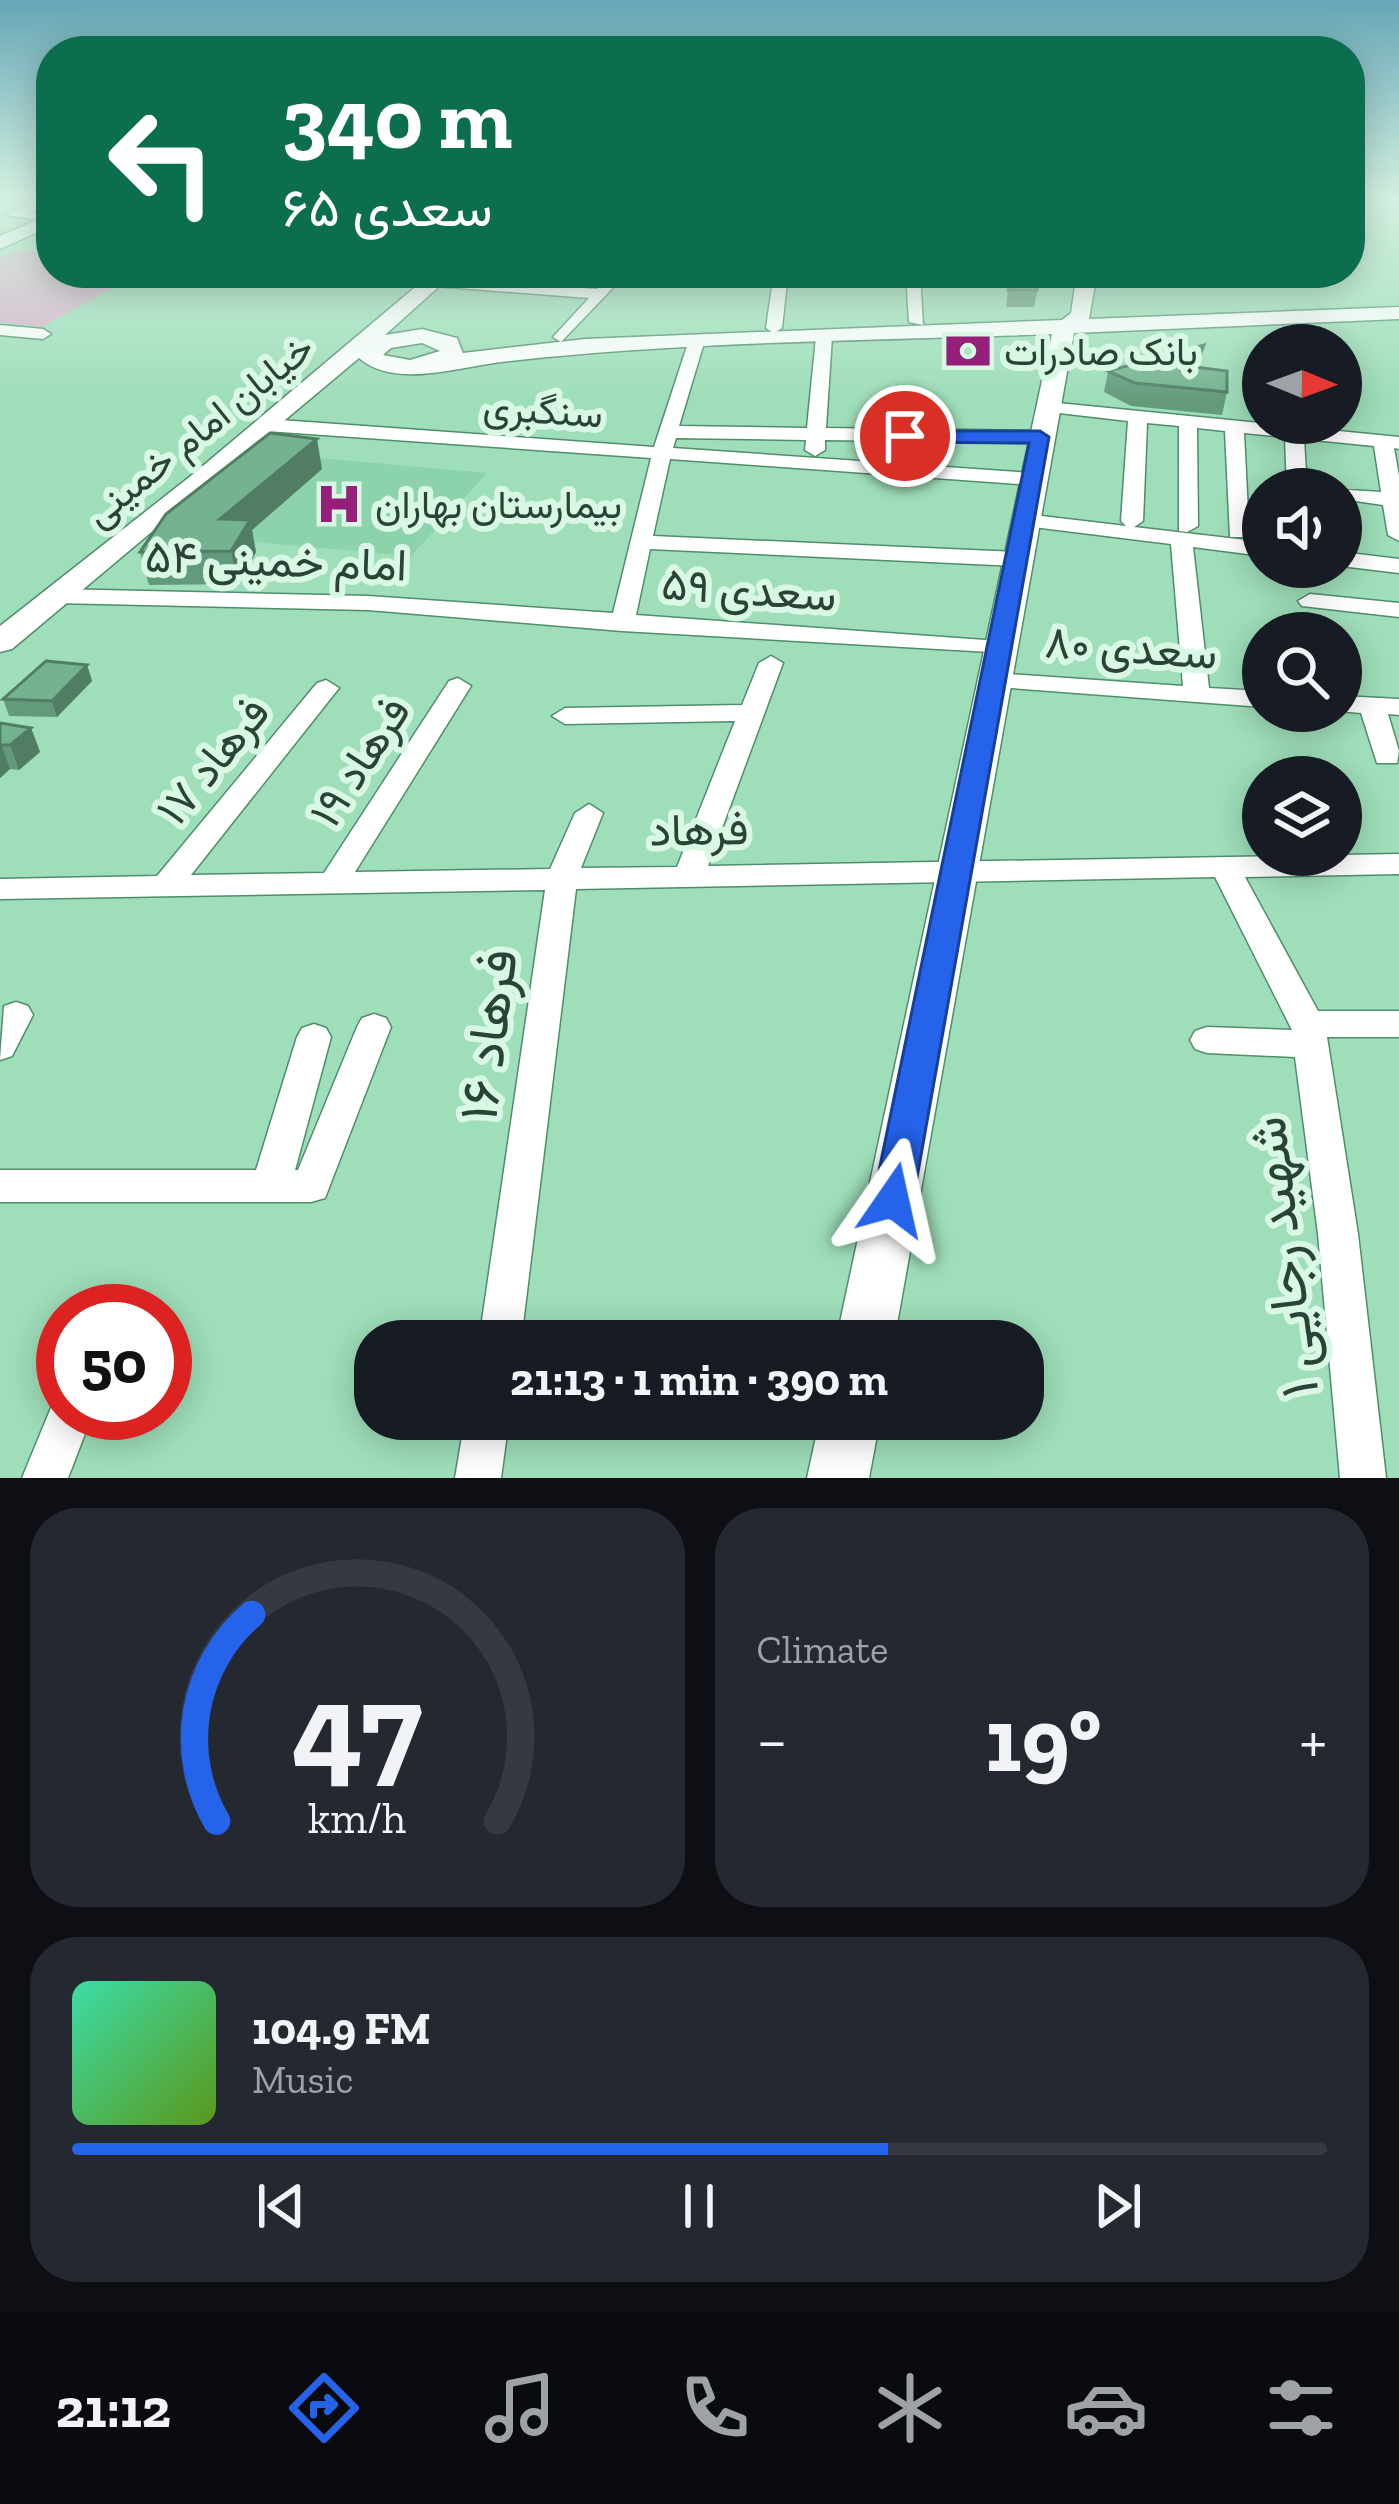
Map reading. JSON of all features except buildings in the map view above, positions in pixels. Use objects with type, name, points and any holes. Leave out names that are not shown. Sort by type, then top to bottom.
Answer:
[{"type":"main road","name":"خیابان امام خمینی","points":[[362,345],[420,288]]},
{"type":"main road","name":"خیابان امام خمینی","points":[[0,613],[288,394],[362,345],[422,288]]},
{"type":"main road","points":[[869,1320],[1064,314],[1079,288]]},
{"type":"main road","points":[[288,394],[403,367],[436,346],[1064,314],[1399,303]]},
{"type":"main road","points":[[408,305],[411,322],[436,346]]},
{"type":"main road","points":[[362,345],[409,337],[436,346],[519,350],[824,337],[1064,314],[1399,313]]},
{"type":"main road","points":[[362,345],[380,364],[403,367]]},
{"type":"main road","name":"خیابان امام خمینی","points":[[0,642],[266,425],[288,394]]},
{"type":"main road","points":[[838,1478],[846,1440]]},
{"type":"street","points":[[545,288],[601,294]]},
{"type":"street","points":[[561,337],[606,288]]},
{"type":"street","points":[[774,328],[779,288]]},
{"type":"street","points":[[914,288],[917,322]]},
{"type":"street","points":[[0,330],[43,334]]},
{"type":"street","points":[[813,466],[824,337]]},
{"type":"street","points":[[622,624],[662,455],[696,343]]},
{"type":"street","points":[[1132,521],[1138,415]]},
{"type":"street","points":[[669,432],[816,436],[1138,415],[1242,426]]},
{"type":"street","points":[[1188,421],[1184,533],[1197,695]]},
{"type":"street","name":"سنگبری","points":[[266,425],[1032,478]]},
{"type":"street","points":[[1234,425],[1238,532]]},
{"type":"street","points":[[1391,442],[1399,535]]},
{"type":"street","points":[[1362,496],[1393,500]]},
{"type":"street","points":[[641,542],[1021,540],[1184,533],[1242,545]]},
{"type":"street","points":[[1362,563],[1397,570]]},
{"type":"street","name":"امام خمینی ۵۴","points":[[56,596],[368,603],[494,614]]},
{"type":"street","points":[[1310,601],[1399,610]]},
{"type":"street","name":"سعدی ۵۹","points":[[494,614],[996,664]]},
{"type":"street","points":[[689,875],[771,663]]},
{"type":"street","name":"سعدی ۸۰","points":[[996,664],[1242,698]]},
{"type":"street","name":"فرهاد ۱۹","points":[[332,884],[458,686]]},
{"type":"street","name":"فرهاد ۱۷","points":[[165,886],[326,688]]},
{"type":"street","points":[[1386,706],[1388,757]]},
{"type":"street","points":[[565,716],[754,713]]},
{"type":"street","name":"فرهاد ۱۶","points":[[503,1320],[562,877],[589,813]]},
{"type":"street","name":"فرهاد","points":[[0,889],[1399,864]]},
{"type":"street","name":"شهید رجایی ۱","points":[[1226,869],[1309,1034],[1338,1234],[1363,1478]]},
{"type":"street","points":[[0,1047],[16,1015]]},
{"type":"street","points":[[1207,1040],[1399,1024]]},
{"type":"street","points":[[0,1186],[311,1186],[374,1027]]},
{"type":"street","points":[[271,1186],[314,1037]]},
{"type":"street","points":[[45,1478],[60,1440]]},
{"type":"street","points":[[478,1478],[484,1440]]},
{"type":"shaded area","points":[[0,266],[36,266],[36,288],[113,288],[42,327],[0,322]]},
{"type":"shaded area","name":"بیمارستان بهاران","points":[[274,454],[487,473],[411,556],[186,536]]},
{"type":"place","name":"بانک صادرات","points":[[968,351]]},
{"type":"place","name":"بیمارستان بهاران","points":[[339,504]]},
{"type":"route","points":[[893,1200],[1040,437],[905,436]]}]
